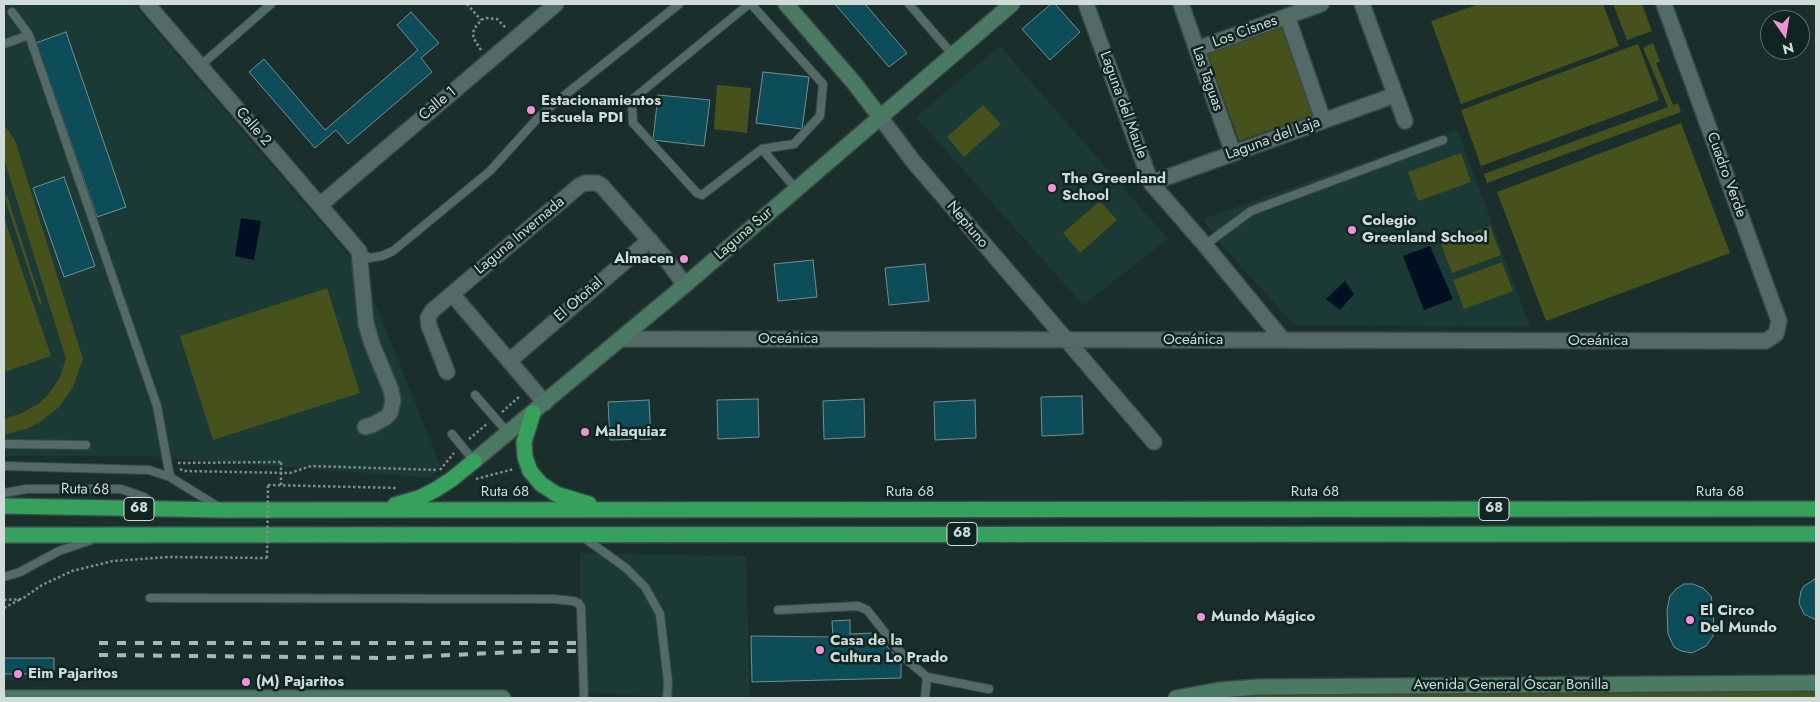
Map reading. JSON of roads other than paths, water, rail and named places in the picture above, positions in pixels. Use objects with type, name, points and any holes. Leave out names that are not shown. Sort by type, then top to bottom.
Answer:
[{"type":"highway","points":[[533,413],[524,446],[526,461],[534,476],[541,484],[556,494],[614,510]]},
{"type":"highway","points":[[377,510],[427,494],[452,479],[474,461]]},
{"type":"highway","name":"Ruta 68","points":[[4,506],[224,510],[1816,509]]},
{"type":"highway","name":"68","points":[[4,535],[1816,534]]},
{"type":"main road","name":"Neptuno","points":[[786,4],[855,84],[880,117]]},
{"type":"main road","name":"Laguna Sur","points":[[474,461],[509,434],[685,285],[953,55],[1004,6]]},
{"type":"main road","name":"Avenida General Óscar Bonilla","points":[[1176,698],[1219,690],[1259,687],[1816,683]]},
{"type":"main road","points":[[4,698],[503,698]]},
{"type":"street","name":"Calle 2","points":[[147,4],[359,250]]},
{"type":"street","name":"Calle 1","points":[[320,205],[556,4]]},
{"type":"street","name":"Laguna del Maule","points":[[1086,4],[1151,184],[1205,245],[1283,340]]},
{"type":"street","name":"Las Taguas","points":[[1181,4],[1233,153]]},
{"type":"street","name":"Los Cisnes","points":[[1196,49],[1321,4]]},
{"type":"street","points":[[1362,4],[1405,121]]},
{"type":"street","name":"Cuadro Verde","points":[[1664,4],[1778,321],[1776,334],[1766,341]]},
{"type":"street","points":[[1287,16],[1323,120]]},
{"type":"street","name":"Laguna del Laja","points":[[1151,184],[1395,95]]},
{"type":"street","name":"Neptuno","points":[[880,117],[913,161],[1154,442]]},
{"type":"street","name":"Laguna Invernada","points":[[448,372],[429,326],[428,318],[432,311],[585,183],[597,183],[602,186],[650,240],[685,285]]},
{"type":"street","name":"El Otoñal","points":[[509,360],[650,240]]},
{"type":"street","points":[[359,250],[368,333],[393,401],[390,413],[385,418],[372,426],[365,427]]},
{"type":"street","points":[[452,294],[545,403]]},
{"type":"street","name":"Oceánica","points":[[620,339],[1766,341]]},
{"type":"lane","points":[[200,66],[270,4]]},
{"type":"lane","points":[[359,250],[370,258],[382,256],[393,251],[490,171],[550,107],[679,4]]},
{"type":"lane","points":[[750,4],[823,84],[820,116],[794,144],[762,149],[702,195],[696,193],[633,123],[632,117],[634,98],[750,4]]},
{"type":"lane","points":[[909,4],[953,55]]},
{"type":"lane","points":[[12,12],[29,36],[157,406],[170,477]]},
{"type":"lane","points":[[4,44],[29,36]]},
{"type":"lane","points":[[1205,245],[1250,211],[1444,140]]},
{"type":"lane","points":[[762,149],[796,189]]},
{"type":"lane","points":[[475,395],[509,434]]},
{"type":"lane","points":[[452,434],[474,461]]},
{"type":"lane","points":[[4,444],[86,445]]},
{"type":"lane","points":[[4,466],[149,470],[170,477],[224,510]]},
{"type":"lane","points":[[4,493],[27,489],[121,490],[144,497],[159,509]]},
{"type":"lane","points":[[4,578],[20,572],[59,551],[107,535]]},
{"type":"lane","points":[[581,535],[626,568],[645,587],[660,614],[668,682],[667,698]]},
{"type":"lane","points":[[150,598],[558,599],[573,601],[582,608],[584,698]]},
{"type":"lane","points":[[778,610],[858,606],[867,610],[906,659],[927,678],[989,690]]},
{"type":"lane","points":[[925,698],[927,678]]},
{"type":"water","points":[[241,218],[261,221],[254,260],[235,256]]},
{"type":"water","points":[[1430,246],[1453,299],[1424,310],[1403,256]]},
{"type":"water","points":[[1345,281],[1354,294],[1340,310],[1326,299]]},
{"type":"railway","points":[[99,643],[579,643]]},
{"type":"railway","points":[[99,655],[390,658],[534,651],[578,651]]},
{"type":"place","name":"Estacionamientos Escuela PDI","points":[[531,110]]},
{"type":"place","name":"The Greenland School","points":[[1052,188]]},
{"type":"place","name":"Colegio Greenland School","points":[[1352,230]]},
{"type":"place","name":"Almacen","points":[[684,259]]},
{"type":"place","name":"Malaquiaz","points":[[585,432]]},
{"type":"place","name":"Mundo Mágico","points":[[1201,617]]},
{"type":"place","name":"El Circo Del Mundo","points":[[1690,620]]},
{"type":"place","name":"Casa de la Cultura Lo Prado","points":[[820,650]]},
{"type":"place","name":"Eim Pajaritos","points":[[18,674]]},
{"type":"place","name":"(M) Pajaritos","points":[[246,682]]}]
